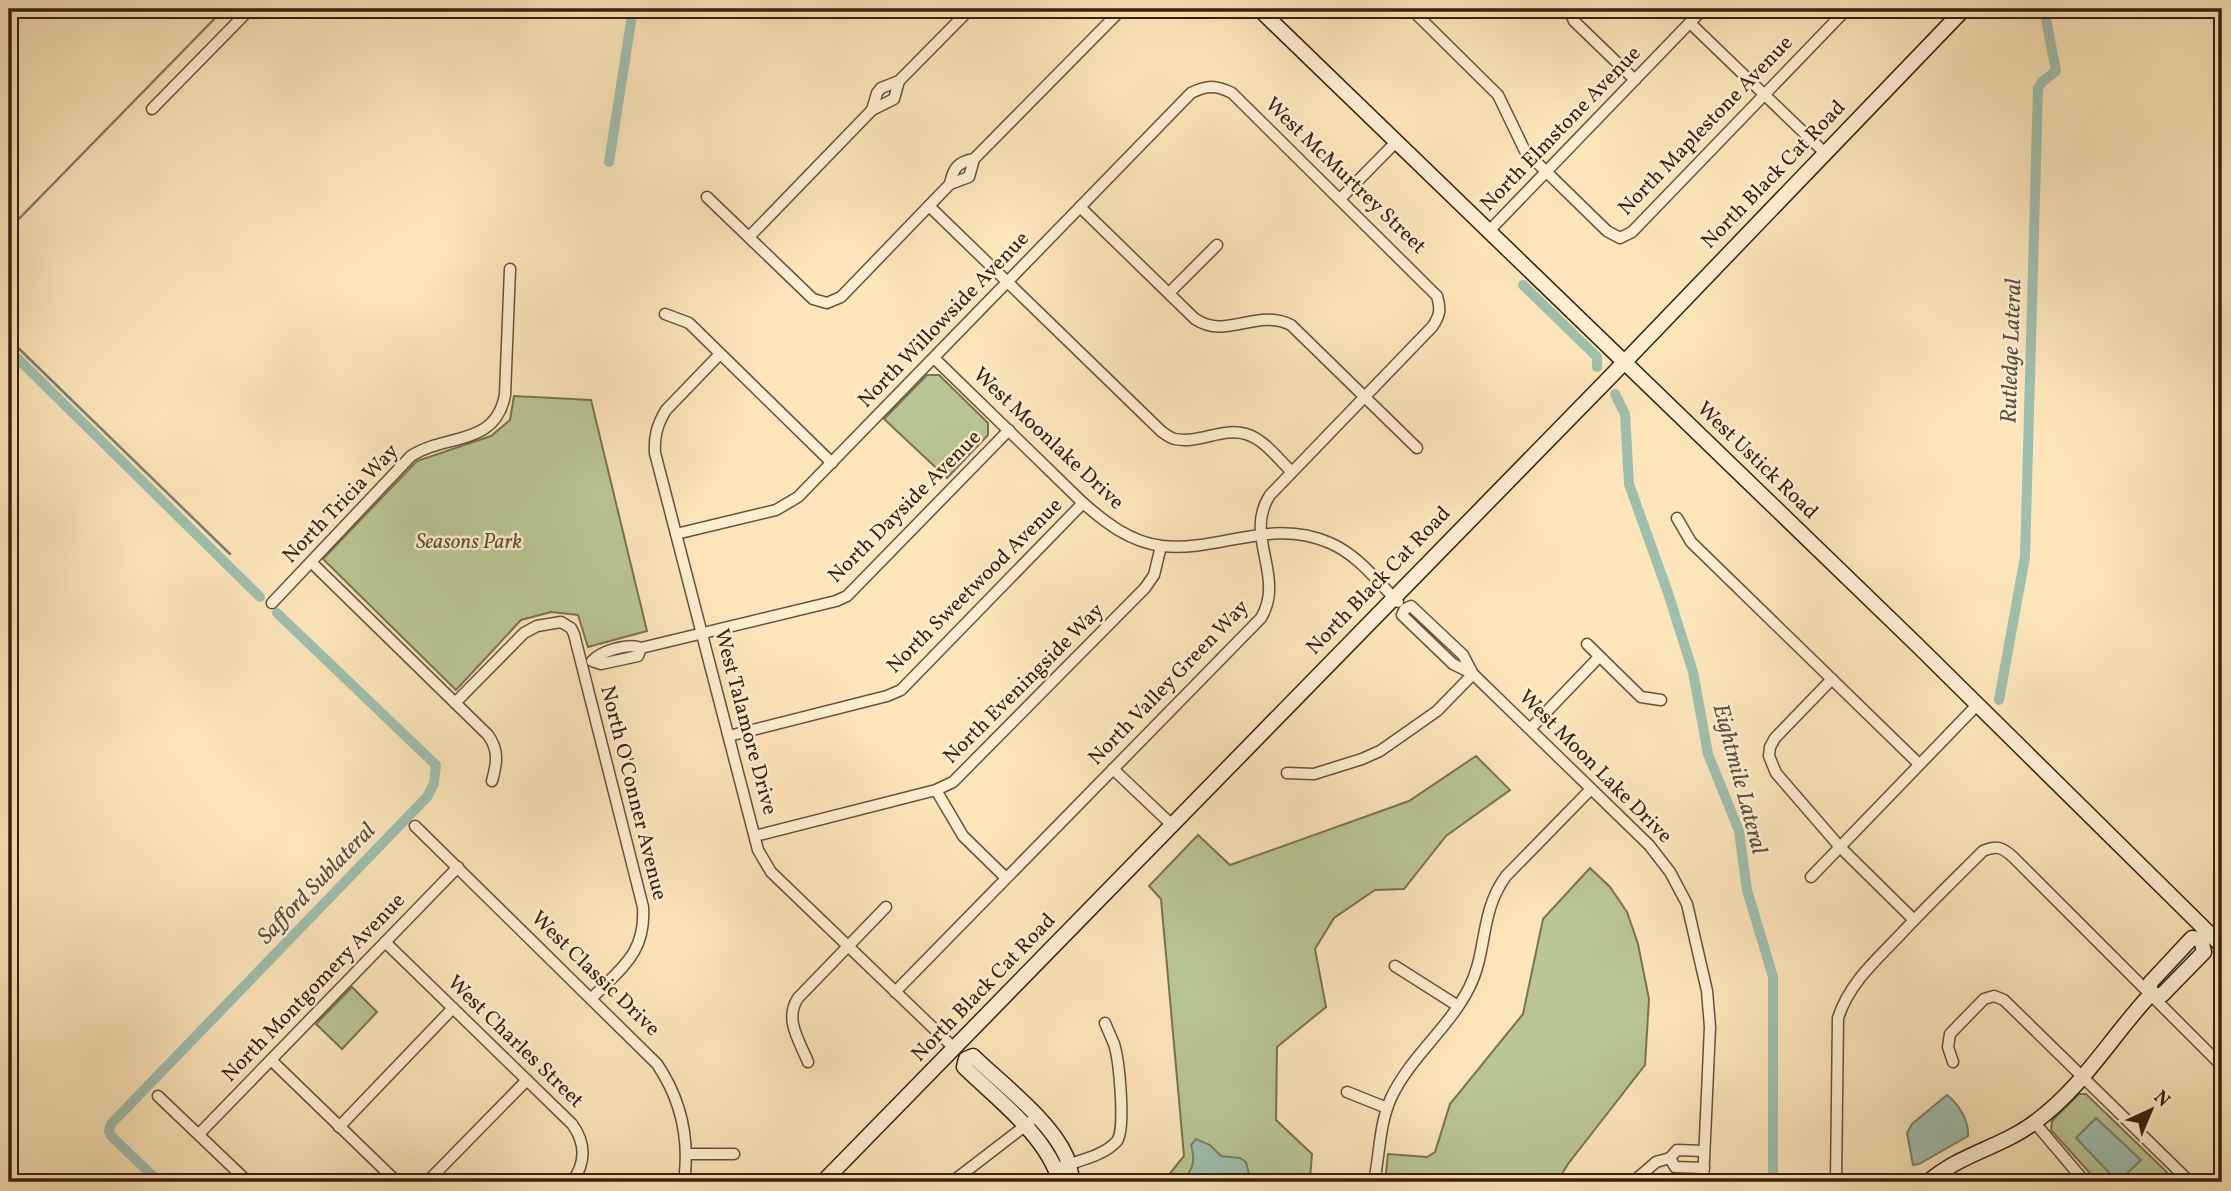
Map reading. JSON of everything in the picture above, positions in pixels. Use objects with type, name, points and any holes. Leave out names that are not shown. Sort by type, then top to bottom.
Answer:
[{"type":"main road","name":"West Ustick Road","points":[[1259,9],[1978,704],[2205,935],[2222,946]]},
{"type":"main road","name":"North Black Cat Road","points":[[823,1182],[1964,9]]},
{"type":"main road","points":[[1936,1180],[1957,1160],[2026,1129],[2059,1102],[2100,1058],[2122,1025],[2150,995],[2149,984],[2164,966],[2192,938],[2205,935]]},
{"type":"main road","points":[[954,1048],[966,1059]]},
{"type":"main road","points":[[966,1059],[974,1056],[1037,1117],[1060,1145],[1062,1172]]},
{"type":"main road","points":[[966,1059],[964,1067],[1024,1126],[1073,1182]]},
{"type":"street","points":[[152,109],[250,9]]},
{"type":"street","points":[[872,110],[877,93],[899,81],[970,9]]},
{"type":"street","points":[[707,197],[813,299],[827,303],[841,297],[950,184],[956,166],[974,159],[1119,9]]},
{"type":"street","points":[[1411,9],[1498,94],[1525,151],[1546,172]]},
{"type":"street","points":[[1569,9],[1574,21],[1635,80]]},
{"type":"street","name":"North Elmstone Avenue","points":[[1489,232],[1703,9]]},
{"type":"street","name":"North Maplestone Avenue","points":[[1546,172],[1607,231],[1620,238],[1632,232],[1847,9]]},
{"type":"street","points":[[1690,23],[1825,153]]},
{"type":"street","points":[[748,237],[872,110],[894,99],[899,81]]},
{"type":"street","name":"West McMurtrey Street","points":[[1212,85],[1232,93],[1341,198],[1430,287],[1440,306]]},
{"type":"street","name":"North Willowside Avenue","points":[[676,534],[786,506],[798,498],[1191,93],[1212,85]]},
{"type":"street","points":[[1341,198],[1396,142]]},
{"type":"street","points":[[950,184],[969,177],[974,159]]},
{"type":"street","points":[[929,206],[1161,431],[1174,439],[1193,439],[1230,432],[1247,434],[1261,442],[1292,472]]},
{"type":"street","points":[[1080,207],[1203,324],[1226,326],[1266,318],[1278,319],[1291,325],[1417,448]]},
{"type":"street","points":[[1169,293],[1217,245]]},
{"type":"street","name":"North Tricia Way","points":[[272,603],[411,456],[432,446],[481,433],[497,418],[505,395],[510,269]]},
{"type":"street","name":"North Valley Green Way","points":[[895,992],[1261,618],[1271,596],[1261,533],[1260,519],[1264,505],[1292,472],[1432,327],[1439,317],[1440,306]]},
{"type":"street","points":[[665,314],[689,323],[832,463]]},
{"type":"street","name":"West Talamore Drive","points":[[720,354],[666,410],[656,430],[655,453],[763,861],[771,872],[954,1048]]},
{"type":"street","name":"West Moonlake Drive","points":[[934,358],[1083,503],[1121,532],[1140,541],[1161,546],[1195,545],[1261,533],[1296,533],[1332,543],[1357,560],[1405,609]]},
{"type":"street","name":"North Dayside Avenue","points":[[587,663],[599,654],[702,635],[836,601],[846,596],[1009,430]]},
{"type":"street","name":"North Sweetwood Avenue","points":[[729,736],[887,696],[901,690],[1083,503]]},
{"type":"street","points":[[1676,518],[1691,542],[1919,764]]},
{"type":"street","name":"North Eveningside Way","points":[[755,836],[936,790],[953,782],[1136,598],[1154,575],[1161,546]]},
{"type":"street","points":[[311,562],[493,742],[496,766],[492,781]]},
{"type":"street","name":"West Moon Lake Drive","points":[[1405,609],[1411,606],[1463,655],[1473,674],[1659,856],[1680,889],[1693,921],[1710,1009],[1703,1182]]},
{"type":"street","name":"North O'Conner Avenue","points":[[455,703],[524,633],[554,622],[567,624],[574,634],[587,663],[643,906],[644,925],[639,944],[629,961],[592,998]]},
{"type":"street","points":[[1587,644],[1641,697],[1661,700]]},
{"type":"street","points":[[1530,729],[1599,657]]},
{"type":"street","points":[[1287,773],[1314,774],[1380,751],[1437,711],[1473,674]]},
{"type":"street","points":[[1832,679],[1775,738],[1769,756],[1776,773],[1840,847],[1914,920]]},
{"type":"street","points":[[1811,877],[1978,704]]},
{"type":"street","points":[[1113,769],[1171,825]]},
{"type":"street","points":[[1374,1182],[1380,1135],[1387,1108],[1406,1072],[1469,988],[1476,972],[1488,909],[1496,890],[1506,876],[1591,789]]},
{"type":"street","points":[[936,790],[963,836],[1006,878]]},
{"type":"street","name":"West Classic Drive","points":[[415,826],[648,1052],[666,1077],[682,1115],[687,1154],[684,1182]]},
{"type":"street","points":[[1836,1182],[1838,1018],[1843,1002],[1853,985],[1914,920],[1983,851],[1993,846],[2004,849],[2072,914],[2222,1066]]},
{"type":"street","name":"North Montgomery Avenue","points":[[199,1135],[458,867]]},
{"type":"street","points":[[808,1062],[790,1018],[792,1007],[886,907]]},
{"type":"street","name":"West Charles Street","points":[[385,942],[578,1132],[583,1147],[583,1161],[572,1182]]},
{"type":"street","points":[[1395,966],[1458,1006]]},
{"type":"street","points":[[1953,1062],[1948,1047],[1950,1034],[1984,999],[1994,996],[2004,1000],[2190,1182]]},
{"type":"street","points":[[339,1126],[453,1008]]},
{"type":"street","points":[[1062,1172],[1110,1147],[1122,1130],[1123,1118],[1114,1045],[1105,1023]]},
{"type":"street","points":[[271,1060],[397,1182]]},
{"type":"street","points":[[427,1182],[527,1080]]},
{"type":"street","points":[[1347,1093],[1387,1108]]},
{"type":"street","points":[[159,1096],[248,1182]]},
{"type":"street","points":[[952,1182],[1037,1117]]},
{"type":"street","points":[[2035,1122],[2085,1182]]},
{"type":"street","points":[[1633,1182],[1656,1162],[1670,1158],[1677,1150],[1704,1151]]},
{"type":"street","points":[[687,1154],[734,1154]]},
{"type":"street","points":[[1670,1158],[1675,1167],[1704,1168]]},
{"type":"green space","points":[[927,375],[939,375],[988,423],[988,435],[947,478],[884,419]]},
{"type":"green space","name":"Seasons Park","points":[[514,396],[591,400],[647,631],[588,647],[578,615],[551,612],[521,620],[456,690],[323,559],[417,461],[491,436],[510,420]]},
{"type":"green space","points":[[1476,756],[1510,790],[1446,836],[1404,889],[1375,890],[1334,918],[1315,949],[1326,1007],[1277,1047],[1276,1120],[1312,1154],[1310,1178],[1306,1182],[1163,1182],[1184,1156],[1161,899],[1149,886],[1198,835],[1230,865],[1409,801]]},
{"type":"green space","points":[[1590,868],[1610,887],[1627,912],[1638,944],[1649,999],[1645,1065],[1557,1182],[1385,1182],[1388,1154],[1427,1157],[1435,1152],[1450,1104],[1523,1014],[1543,919]]},
{"type":"green space","points":[[352,987],[377,1012],[342,1049],[316,1024]]},
{"type":"green space","points":[[2079,1094],[2086,1094],[2177,1182],[2098,1182],[2051,1130],[2052,1121]]},
{"type":"shaded area","points":[[1947,1095],[1962,1113],[1968,1136],[1913,1165],[1907,1133],[1912,1124]]},
{"type":"shaded area","points":[[2096,1118],[2141,1160],[2118,1182],[2076,1138]]},
{"type":"shaded area","points":[[1196,1139],[1210,1145],[1221,1156],[1240,1158],[1246,1162],[1251,1182],[1180,1182],[1192,1166],[1191,1145]]},
{"type":"waterway","points":[[9,229],[224,9]]},
{"type":"waterway","points":[[609,162],[633,9]]},
{"type":"waterway","name":"Rutledge Lateral","points":[[1999,700],[2025,557],[2038,88],[2056,71],[2044,9]]},
{"type":"waterway","name":"Eightmile Lateral","points":[[1523,285],[1597,357],[1597,367]]},
{"type":"waterway","points":[[9,339],[230,554]]},
{"type":"waterway","name":"Safford Sublateral","points":[[9,350],[260,597]]},
{"type":"waterway","name":"Eightmile Lateral","points":[[1615,394],[1625,414],[1629,484],[1693,672],[1708,754],[1739,831],[1747,890],[1773,977],[1773,1182]]},
{"type":"waterway","name":"Safford Sublateral","points":[[159,1182],[111,1136],[111,1124],[427,797],[434,783],[436,765],[277,613]]}]
